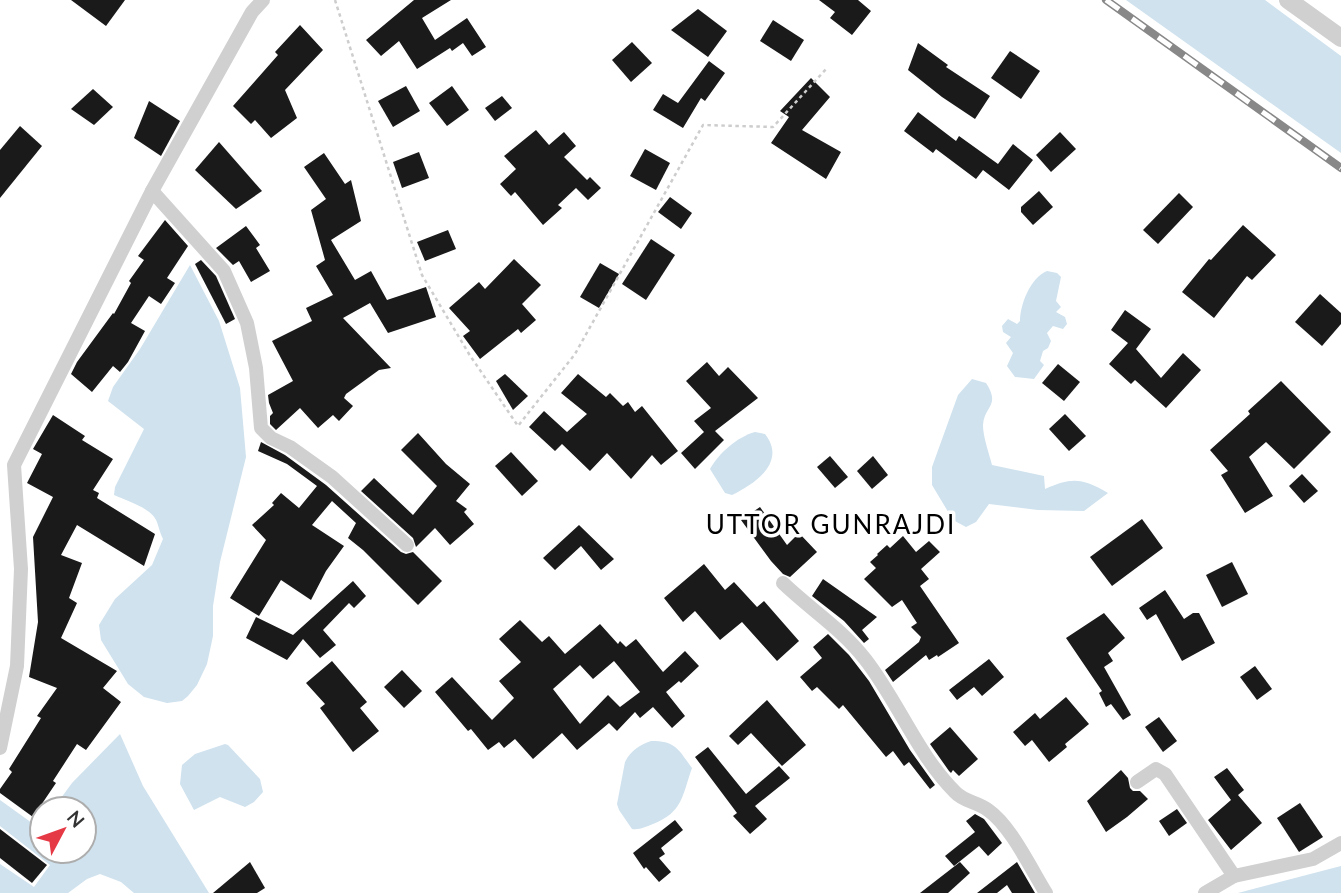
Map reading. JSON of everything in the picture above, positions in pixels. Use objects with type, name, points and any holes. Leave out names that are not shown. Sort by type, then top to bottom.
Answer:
[{"type":"street","points":[[0,748],[17,666],[21,569],[14,465],[152,191],[252,12],[262,0]]},
{"type":"street","points":[[1288,0],[1341,38]]},
{"type":"street","points":[[152,191],[224,271],[247,323],[256,368],[261,428],[271,438],[290,447],[331,477],[407,545]]},
{"type":"street","points":[[783,583],[810,608],[830,621],[853,644],[893,699],[921,748],[955,793],[964,800],[988,810],[1006,829],[1046,893]]},
{"type":"street","points":[[1137,782],[1156,769],[1165,774],[1234,876]]},
{"type":"street","points":[[1205,893],[1234,876],[1313,859],[1341,843]]},
{"type":"path","points":[[335,0],[422,275],[469,354],[518,426],[575,354],[703,125],[773,127],[827,68]]},
{"type":"water","points":[[1126,0],[1265,0],[1341,56],[1341,153]]},
{"type":"water","points":[[190,265],[219,321],[240,388],[246,457],[220,562],[213,606],[213,636],[207,664],[197,685],[188,696],[182,701],[167,703],[144,697],[128,684],[101,640],[99,625],[115,599],[152,565],[163,539],[157,522],[150,513],[114,495],[115,487],[144,429],[108,401],[113,387],[140,349]]},
{"type":"water","points":[[1047,271],[1057,273],[1061,277],[1056,301],[1061,307],[1056,312],[1065,317],[1067,324],[1063,329],[1053,326],[1047,333],[1051,341],[1043,351],[1040,361],[1044,365],[1034,379],[1015,377],[1007,366],[1013,353],[1006,343],[1011,337],[1003,332],[1002,326],[1008,319],[1017,324],[1020,321],[1027,293]]},
{"type":"water","points":[[972,379],[986,383],[992,397],[983,425],[992,465],[1044,476],[1045,489],[1063,482],[1077,481],[1091,484],[1108,493],[1084,511],[1038,510],[989,504],[976,522],[966,527],[953,520],[932,485],[932,467],[958,395]]},
{"type":"water","points":[[755,432],[765,434],[771,444],[770,463],[750,485],[732,495],[725,493],[710,469],[729,446]]},
{"type":"water","points":[[120,734],[143,786],[209,893],[134,893],[121,882],[100,874],[87,879],[68,893],[0,893],[0,864],[34,887],[50,865],[98,865],[98,795],[63,795]]},
{"type":"water","points":[[651,741],[676,747],[692,768],[676,808],[663,819],[640,829],[632,829],[617,804],[625,762],[636,749]]},
{"type":"water","points":[[225,744],[260,779],[263,792],[245,807],[220,797],[194,810],[180,784],[182,765],[195,754]]},
{"type":"water","points":[[0,800],[28,820],[28,848],[0,826]]},
{"type":"water","points":[[1341,866],[1341,893],[1238,893]]},
{"type":"building","points":[[71,0],[125,0],[106,26]]},
{"type":"building","points":[[414,0],[451,0],[422,18],[435,40],[467,18],[486,47],[472,56],[463,43],[417,69],[399,41],[381,56],[366,40]]},
{"type":"building","points":[[819,0],[858,0],[871,11],[852,35],[830,18],[835,12]]},
{"type":"building","points":[[698,9],[727,31],[708,57],[671,30]]},
{"type":"building","points":[[773,20],[804,40],[791,61],[760,41]]},
{"type":"building","points":[[300,25],[323,50],[285,90],[297,118],[271,138],[255,120],[251,124],[233,106],[278,55],[275,52]]},
{"type":"building","points":[[632,42],[652,63],[631,82],[612,60]]},
{"type":"building","points":[[918,43],[948,65],[946,67],[990,96],[975,119],[908,70]]},
{"type":"building","points":[[1010,51],[1040,71],[1021,99],[991,78]]},
{"type":"building","points":[[709,61],[725,73],[705,101],[701,98],[683,128],[653,110],[663,94],[678,103]]},
{"type":"building","points":[[811,78],[830,97],[802,130],[841,152],[826,179],[771,143],[789,117],[780,111]]},
{"type":"building","points":[[406,86],[420,111],[393,127],[378,101]]},
{"type":"building","points":[[452,86],[469,110],[447,126],[429,103]]},
{"type":"building","points":[[93,89],[113,107],[94,125],[71,109]]},
{"type":"building","points":[[502,96],[512,108],[495,121],[485,108]]},
{"type":"building","points":[[149,101],[180,121],[161,156],[134,138]]},
{"type":"building","points":[[918,112],[956,141],[959,136],[998,164],[1013,144],[1033,160],[1009,190],[983,170],[976,179],[936,149],[933,153],[904,131]]},
{"type":"building","points":[[20,126],[42,146],[0,198],[0,150]]},
{"type":"building","points":[[536,130],[549,145],[564,132],[576,146],[564,157],[587,180],[590,177],[601,188],[588,200],[576,188],[558,205],[562,208],[543,225],[515,192],[511,196],[500,184],[516,169],[504,156]]},
{"type":"building","points":[[1060,132],[1076,149],[1051,172],[1036,155]]},
{"type":"building","points":[[219,142],[262,191],[236,209],[195,170]]},
{"type":"building","points":[[645,149],[670,163],[656,190],[630,176]]},
{"type":"building","points":[[419,152],[429,178],[402,188],[393,162]]},
{"type":"building","points":[[324,153],[345,184],[351,180],[361,221],[331,240],[355,280],[371,271],[387,300],[426,287],[436,317],[388,333],[370,303],[343,318],[391,368],[379,370],[346,394],[344,398],[353,406],[339,421],[333,415],[318,428],[300,408],[276,430],[270,424],[270,416],[273,413],[268,395],[293,381],[272,341],[312,321],[306,308],[333,295],[316,266],[325,260],[311,210],[326,199],[304,167]]},
{"type":"building","points":[[1039,191],[1053,207],[1033,225],[1021,212],[1021,207]]},
{"type":"building","points":[[1179,193],[1193,207],[1158,244],[1143,230]]},
{"type":"building","points":[[670,197],[692,213],[681,229],[658,212]]},
{"type":"building","points":[[165,220],[188,246],[167,278],[175,283],[161,304],[149,296],[131,323],[145,331],[128,362],[120,372],[113,366],[92,392],[71,374],[77,362],[114,314],[131,283],[129,281],[144,260],[138,256]]},
{"type":"building","points":[[1243,225],[1276,255],[1252,280],[1247,276],[1214,318],[1182,292],[1209,259],[1211,260]]},
{"type":"building","points":[[246,226],[260,245],[256,248],[270,271],[251,282],[239,261],[233,265],[216,248]]},
{"type":"building","points":[[448,230],[456,249],[425,261],[417,242]]},
{"type":"building","points":[[651,239],[675,255],[646,300],[622,284]]},
{"type":"building","points":[[514,259],[541,285],[522,304],[536,320],[521,333],[518,329],[480,359],[463,336],[470,331],[449,308],[479,282],[485,289]]},
{"type":"building","points":[[201,260],[216,276],[235,319],[226,324],[195,264]]},
{"type":"building","points":[[600,263],[619,274],[599,308],[580,297]]},
{"type":"building","points":[[1320,294],[1341,313],[1341,324],[1322,346],[1295,322]]},
{"type":"building","points":[[1125,310],[1151,329],[1136,349],[1161,378],[1183,353],[1201,370],[1166,408],[1135,380],[1131,384],[1109,364],[1128,343],[1111,330]]},
{"type":"building","points":[[707,362],[719,376],[728,367],[758,398],[715,431],[724,440],[695,469],[681,453],[704,432],[694,421],[711,408],[686,381]]},
{"type":"building","points":[[1058,364],[1080,382],[1064,401],[1042,383]]},
{"type":"building","points":[[505,374],[528,396],[513,410],[496,381]]},
{"type":"building","points":[[578,374],[606,397],[610,393],[623,406],[628,402],[635,412],[642,406],[678,451],[661,465],[652,455],[631,479],[607,453],[590,471],[562,444],[555,451],[529,427],[544,411],[567,432],[587,414],[561,393]]},
{"type":"building","points":[[1281,381],[1331,432],[1294,469],[1266,442],[1249,457],[1273,496],[1245,513],[1221,475],[1228,471],[1210,450]]},
{"type":"building","points":[[1065,414],[1086,436],[1069,451],[1049,429]]},
{"type":"building","points":[[53,415],[85,436],[82,440],[113,459],[93,490],[99,493],[97,498],[155,534],[144,566],[77,525],[61,555],[82,563],[69,598],[77,603],[61,638],[117,671],[103,688],[121,702],[86,750],[77,744],[53,781],[56,783],[48,795],[28,795],[28,813],[0,793],[0,789],[12,772],[9,769],[41,718],[37,716],[57,688],[29,677],[38,622],[33,537],[53,497],[27,483],[42,454],[33,449]]},
{"type":"building","points":[[418,433],[446,464],[470,484],[456,501],[467,509],[464,512],[474,524],[450,545],[435,528],[416,547],[413,538],[361,491],[374,478],[413,515],[437,486],[401,450]]},
{"type":"building","points":[[261,442],[285,455],[326,485],[401,552],[413,552],[442,581],[418,605],[348,538],[356,523],[332,501],[312,525],[344,546],[326,571],[311,600],[281,580],[259,616],[230,598],[266,540],[252,525],[274,505],[272,503],[281,493],[299,508],[317,486],[287,464],[258,451]]},
{"type":"building","points":[[511,452],[538,481],[522,496],[495,466]]},
{"type":"building","points":[[830,456],[848,477],[835,488],[817,467]]},
{"type":"building","points":[[873,456],[888,475],[872,489],[857,471]]},
{"type":"building","points":[[1302,474],[1318,491],[1304,503],[1289,486]]},
{"type":"building","points":[[760,507],[787,545],[799,533],[817,552],[790,577],[783,574],[771,561],[741,520]]},
{"type":"building","points":[[1142,519],[1163,548],[1112,586],[1090,557]]},
{"type":"building","points":[[579,525],[614,559],[601,570],[581,546],[555,570],[543,558]]},
{"type":"building","points":[[903,536],[916,552],[929,541],[940,552],[921,569],[929,579],[920,586],[959,643],[938,657],[937,655],[929,660],[926,655],[893,682],[885,670],[919,642],[921,637],[911,627],[917,623],[902,600],[892,607],[864,579],[876,568],[870,562],[877,554],[887,545],[890,548]]},
{"type":"building","points":[[1232,562],[1248,594],[1222,607],[1206,575]]},
{"type":"building","points":[[704,564],[725,590],[734,582],[757,607],[764,601],[799,641],[777,661],[742,622],[720,640],[695,611],[683,622],[664,598]]},
{"type":"building","points":[[823,579],[877,617],[862,630],[869,639],[864,643],[844,621],[812,596]]},
{"type":"building","points":[[353,581],[366,596],[354,608],[349,603],[323,630],[336,645],[320,658],[303,639],[287,660],[246,638],[256,617],[293,635]]},
{"type":"building","points":[[1165,590],[1184,619],[1193,613],[1199,613],[1215,643],[1182,661],[1156,614],[1147,620],[1139,608]]},
{"type":"building","points":[[1104,613],[1125,638],[1108,653],[1113,661],[1104,667],[1131,715],[1123,720],[1111,704],[1106,707],[1099,693],[1102,691],[1066,638]]},
{"type":"building","points":[[520,620],[542,642],[549,636],[565,654],[600,624],[618,644],[620,641],[626,647],[636,639],[663,672],[685,651],[699,666],[681,683],[679,681],[666,692],[685,716],[672,728],[653,707],[640,718],[635,712],[617,731],[609,723],[577,750],[562,733],[533,759],[515,739],[504,748],[499,742],[488,750],[435,692],[452,677],[492,720],[514,698],[499,681],[521,662],[499,639]],"holes":[[[614,661],[640,692],[620,707],[608,695],[580,724],[553,689],[580,665],[593,679]]]},
{"type":"building","points":[[828,634],[869,681],[910,750],[935,785],[930,789],[909,762],[904,766],[893,751],[886,757],[843,705],[839,709],[817,687],[812,691],[800,677],[822,658],[813,647]]},
{"type":"building","points":[[989,659],[1004,677],[982,696],[974,687],[957,700],[949,690]]},
{"type":"building","points":[[332,661],[367,702],[360,708],[379,731],[353,752],[320,708],[325,704],[306,683]]},
{"type":"building","points":[[1255,666],[1272,689],[1257,700],[1240,677]]},
{"type":"building","points":[[402,670],[422,691],[404,708],[384,687]]},
{"type":"building","points":[[1066,697],[1089,724],[1049,762],[1032,740],[1025,746],[1013,732],[1035,713],[1040,719]]},
{"type":"building","points":[[767,700],[806,745],[782,766],[751,733],[738,745],[729,736]]},
{"type":"building","points":[[1159,717],[1177,741],[1163,752],[1145,727]]},
{"type":"building","points":[[950,727],[978,759],[959,776],[953,770],[951,773],[949,771],[930,744]]},
{"type":"building","points":[[708,747],[746,794],[779,766],[790,778],[755,806],[767,819],[750,834],[733,816],[737,813],[695,757]]},
{"type":"building","points":[[1227,768],[1244,790],[1238,795],[1262,823],[1231,850],[1208,820],[1231,800],[1214,777]]},
{"type":"building","points":[[1121,770],[1128,778],[1130,788],[1140,791],[1148,799],[1106,832],[1087,801]]},
{"type":"building","points":[[1300,803],[1323,837],[1299,852],[1277,818]]},
{"type":"building","points":[[1177,809],[1187,823],[1169,836],[1159,821]]},
{"type":"building","points":[[975,814],[984,819],[1002,843],[988,856],[979,846],[954,866],[945,856],[975,832],[966,821]]},
{"type":"building","points":[[675,820],[683,830],[661,848],[665,854],[659,858],[671,872],[659,882],[646,867],[644,869],[633,853]]},
{"type":"building","points":[[0,829],[28,850],[28,865],[47,865],[32,883],[0,858]]},
{"type":"building","points":[[250,862],[265,888],[257,893],[213,893]]},
{"type":"building","points":[[960,862],[970,873],[948,893],[920,893]]},
{"type":"building","points":[[1017,862],[1035,893],[1012,893],[1007,885],[997,893],[977,893]]},
{"type":"railway","points":[[1106,0],[1341,168]]},
{"type":"district","name":"UTTOR GUNRAJDI","points":[[831,525]]}]
